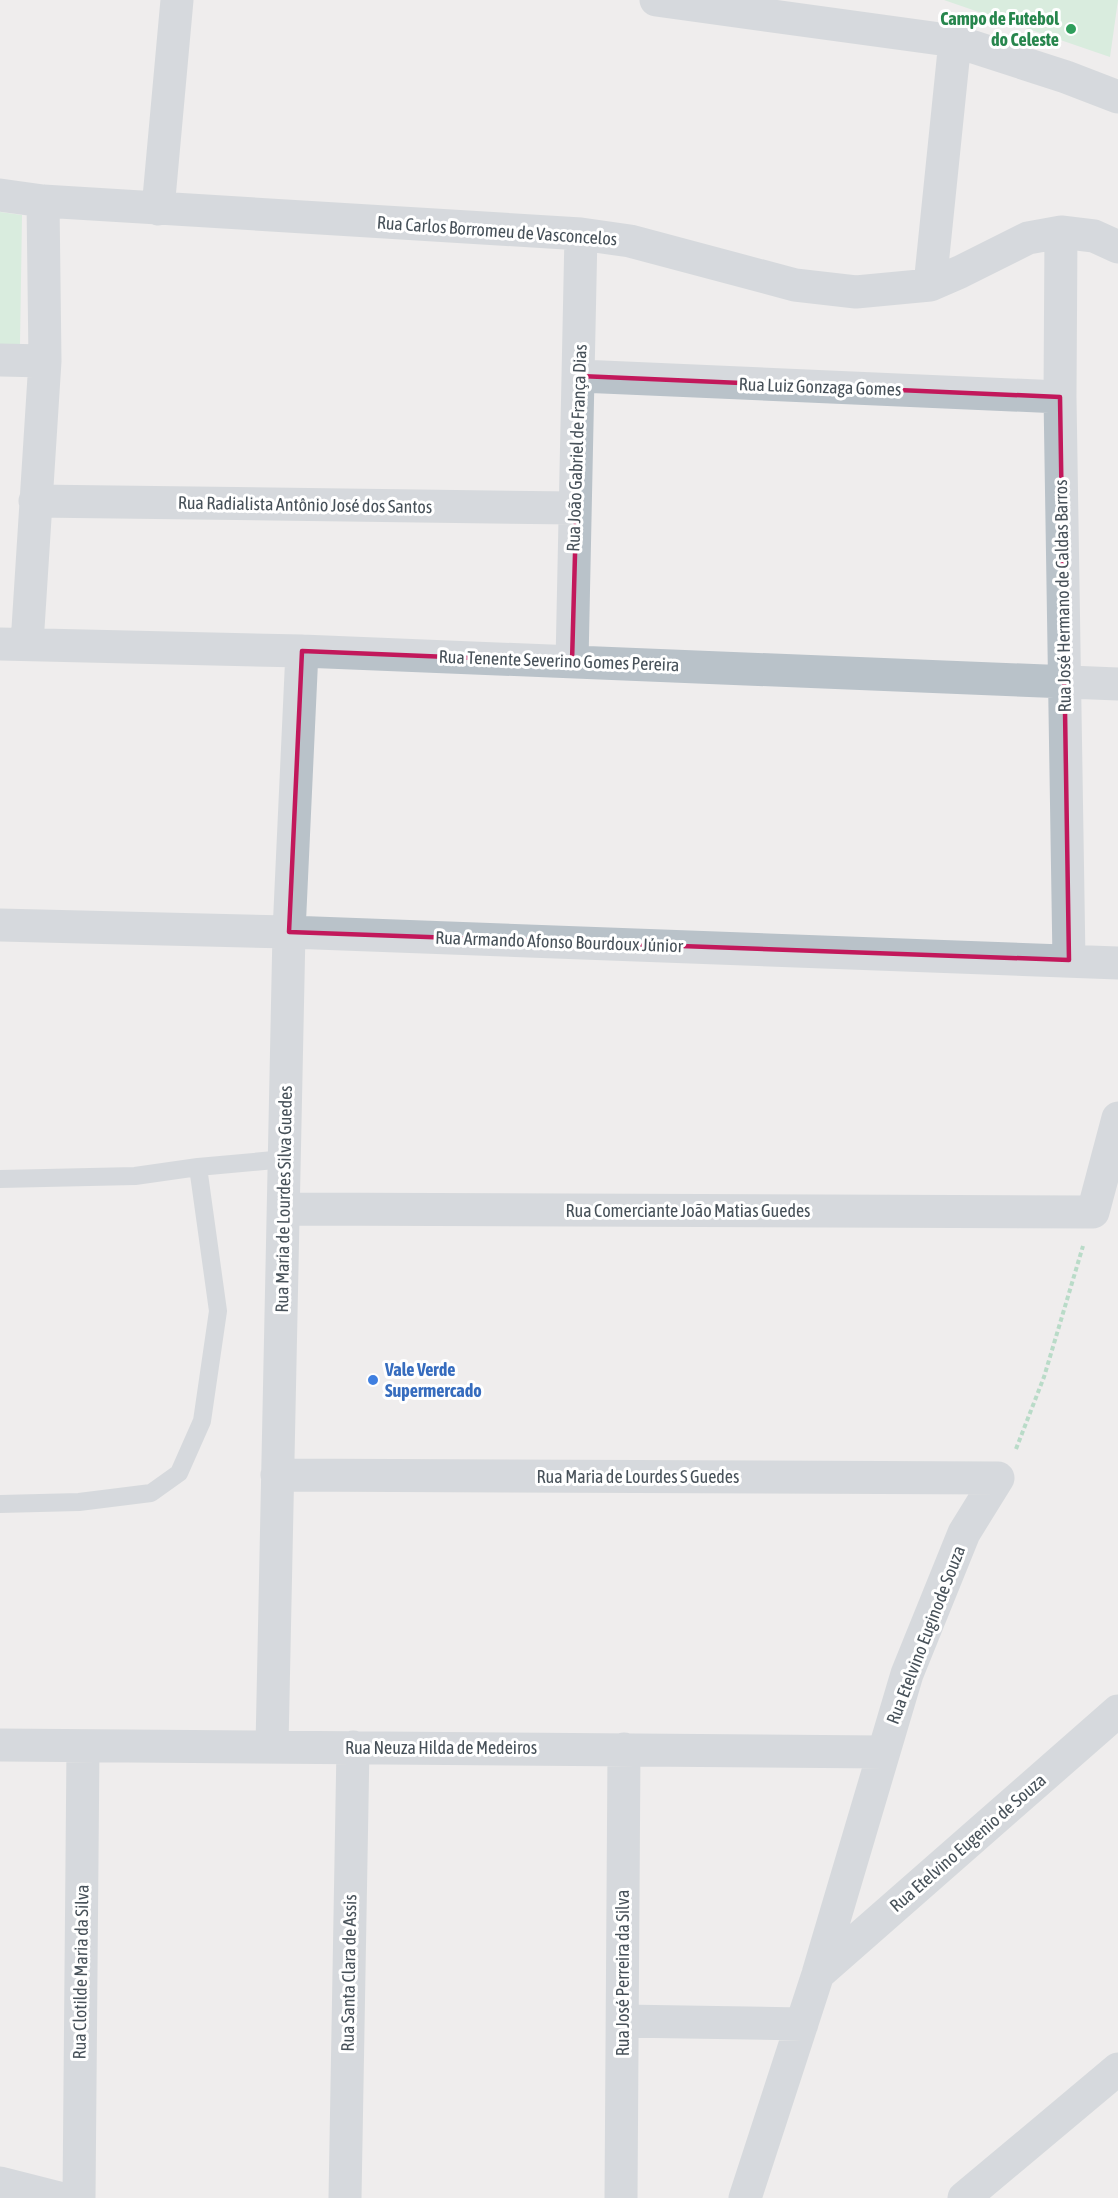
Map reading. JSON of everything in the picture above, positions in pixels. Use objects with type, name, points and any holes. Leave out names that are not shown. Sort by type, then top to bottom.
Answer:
[{"type":"street","points":[[158,209],[177,0]]},
{"type":"street","points":[[665,1],[955,40],[1066,76],[1118,98]]},
{"type":"street","points":[[930,285],[955,40]]},
{"type":"street","name":"Rua Carlos Borromeu de Vasconcelos","points":[[0,195],[43,201],[158,209],[581,234],[630,241],[795,285],[856,292],[930,285],[1028,238],[1061,232],[1094,236],[1118,247]]},
{"type":"street","points":[[13,644],[35,501],[45,362],[43,201]]},
{"type":"street","name":"Rua José Hermano de Caldas Barros","points":[[1061,232],[1060,397],[1069,960]]},
{"type":"street","name":"Rua João Gabriel de França Dias","points":[[572,662],[581,234]]},
{"type":"street","points":[[0,360],[45,362]]},
{"type":"street","name":"Rua Luiz Gonzaga Gomes","points":[[579,376],[1060,397]]},
{"type":"street","name":"Rua Radialista Antônio José dos Santos","points":[[35,501],[575,508]]},
{"type":"street","name":"Rua Tenente Severino Gomes Pereira","points":[[13,644],[302,651],[1118,684]]},
{"type":"street","name":"Rua Maria de Lourdes Silva Guedes","points":[[272,1746],[289,932],[302,651]]},
{"type":"street","name":"Rua Armando Afonso Bourdoux Júnior","points":[[0,925],[289,932],[1118,963]]},
{"type":"street","points":[[1093,1212],[1118,1118]]},
{"type":"street","name":"Rua Comerciante João Matias Guedes","points":[[284,1209],[1093,1212]]},
{"type":"street","name":"Rua Maria de Lourdes S Guedes","points":[[277,1475],[998,1478]]},
{"type":"street","name":"Rua Etelvino Euginode Souza","points":[[745,2198],[818,1974],[907,1674],[964,1533],[998,1478]]},
{"type":"street","name":"Rua Etelvino Eugenio de Souza","points":[[818,1974],[1118,1711]]},
{"type":"street","name":"Rua Neuza Hilda de Medeiros","points":[[0,1745],[883,1752]]},
{"type":"street","name":"Rua Clotilde Maria da Silva","points":[[79,2198],[83,1746]]},
{"type":"street","name":"Rua Santa Clara de Assis","points":[[345,2198],[353,1747]]},
{"type":"street","name":"Rua José Perreira da Silva","points":[[621,2198],[624,1749]]},
{"type":"street","points":[[622,2021],[802,2024]]},
{"type":"street","points":[[964,2198],[1118,2069]]},
{"type":"street","points":[[0,2183],[59,2198]]},
{"type":"lane","points":[[0,1179],[135,1176],[198,1167],[285,1159]]},
{"type":"lane","points":[[0,1504],[79,1502],[151,1493],[180,1473],[202,1421],[218,1311],[198,1167]]},
{"type":"path","points":[[998,1478],[1018,1446],[1044,1377],[1093,1212]]},
{"type":"highlighted area","points":[[580,376],[1060,397],[1069,960],[289,932],[302,651],[572,662]]},
{"type":"green space","name":"Campo de Futebol do Celeste","points":[[944,0],[1118,0],[1110,57]]},
{"type":"green space","points":[[0,212],[22,215],[20,344],[0,344]]},
{"type":"place","name":"Campo de Futebol do Celeste","points":[[1071,29]]},
{"type":"place","name":"Vale Verde Supermercado","points":[[373,1380]]}]
